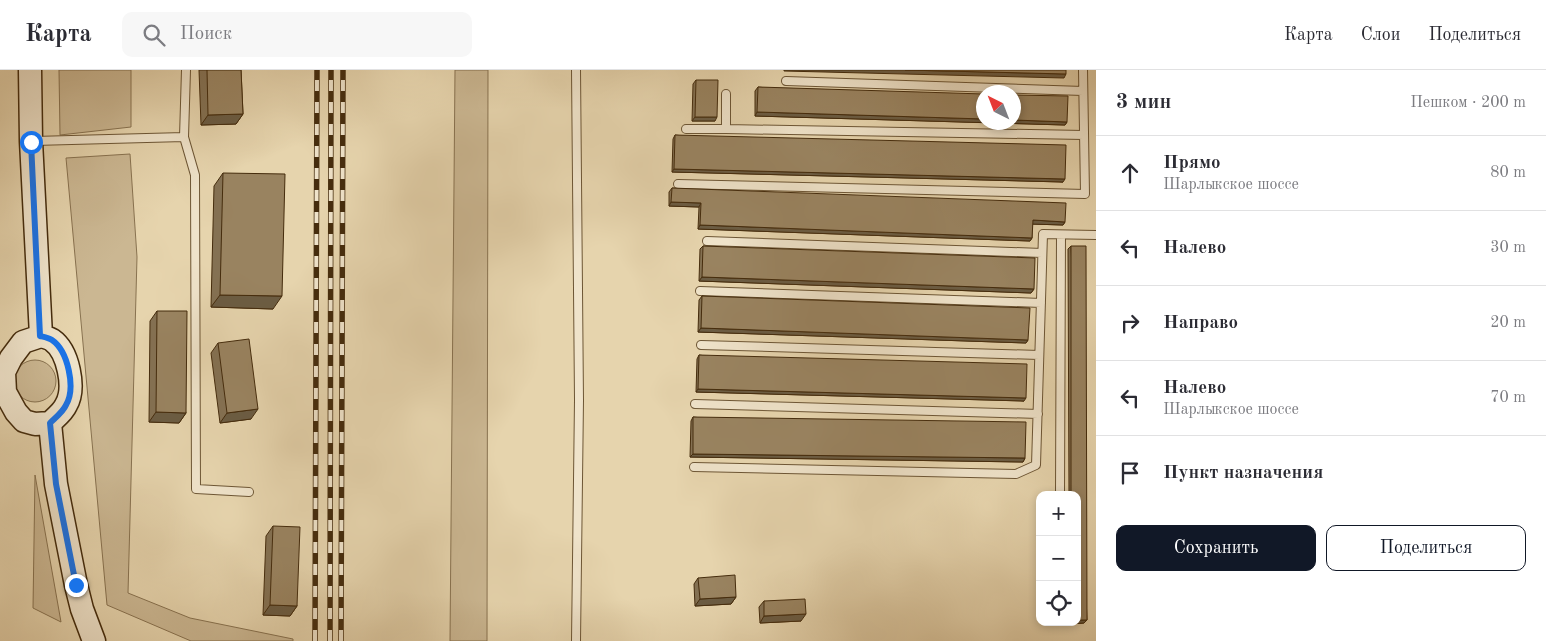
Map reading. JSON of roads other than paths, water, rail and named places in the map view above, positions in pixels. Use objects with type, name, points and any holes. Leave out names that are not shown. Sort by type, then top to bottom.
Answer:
[{"type":"street","points":[[30,70],[31,142],[40,336]]},
{"type":"street","points":[[40,336],[52,340],[62,353],[69,371],[71,389],[66,406],[50,423],[35,424],[24,421],[16,412],[5,392],[4,372],[11,358],[24,342],[40,336]]},
{"type":"street","points":[[50,423],[56,484],[76,585],[82,609],[94,641]]},
{"type":"lane","points":[[186,70],[184,137],[195,175],[196,489],[249,492]]},
{"type":"lane","points":[[576,70],[579,400],[576,641]]},
{"type":"lane","points":[[678,184],[1085,194],[1083,70]]},
{"type":"lane","points":[[786,81],[1083,91]]},
{"type":"lane","points":[[726,94],[726,128]]},
{"type":"lane","points":[[686,128],[1084,135]]},
{"type":"lane","points":[[31,142],[184,137]]},
{"type":"lane","points":[[694,467],[1016,474],[1036,465],[1043,234],[1096,235]]},
{"type":"lane","points":[[1060,491],[1061,235]]},
{"type":"lane","points":[[707,241],[1042,253]]},
{"type":"lane","points":[[700,291],[1041,303]]},
{"type":"lane","points":[[701,345],[1039,355]]},
{"type":"lane","points":[[695,404],[1038,414]]},
{"type":"railway","points":[[315,641],[317,70]]},
{"type":"railway","points":[[330,641],[331,70]]},
{"type":"railway","points":[[341,641],[343,70]]}]
